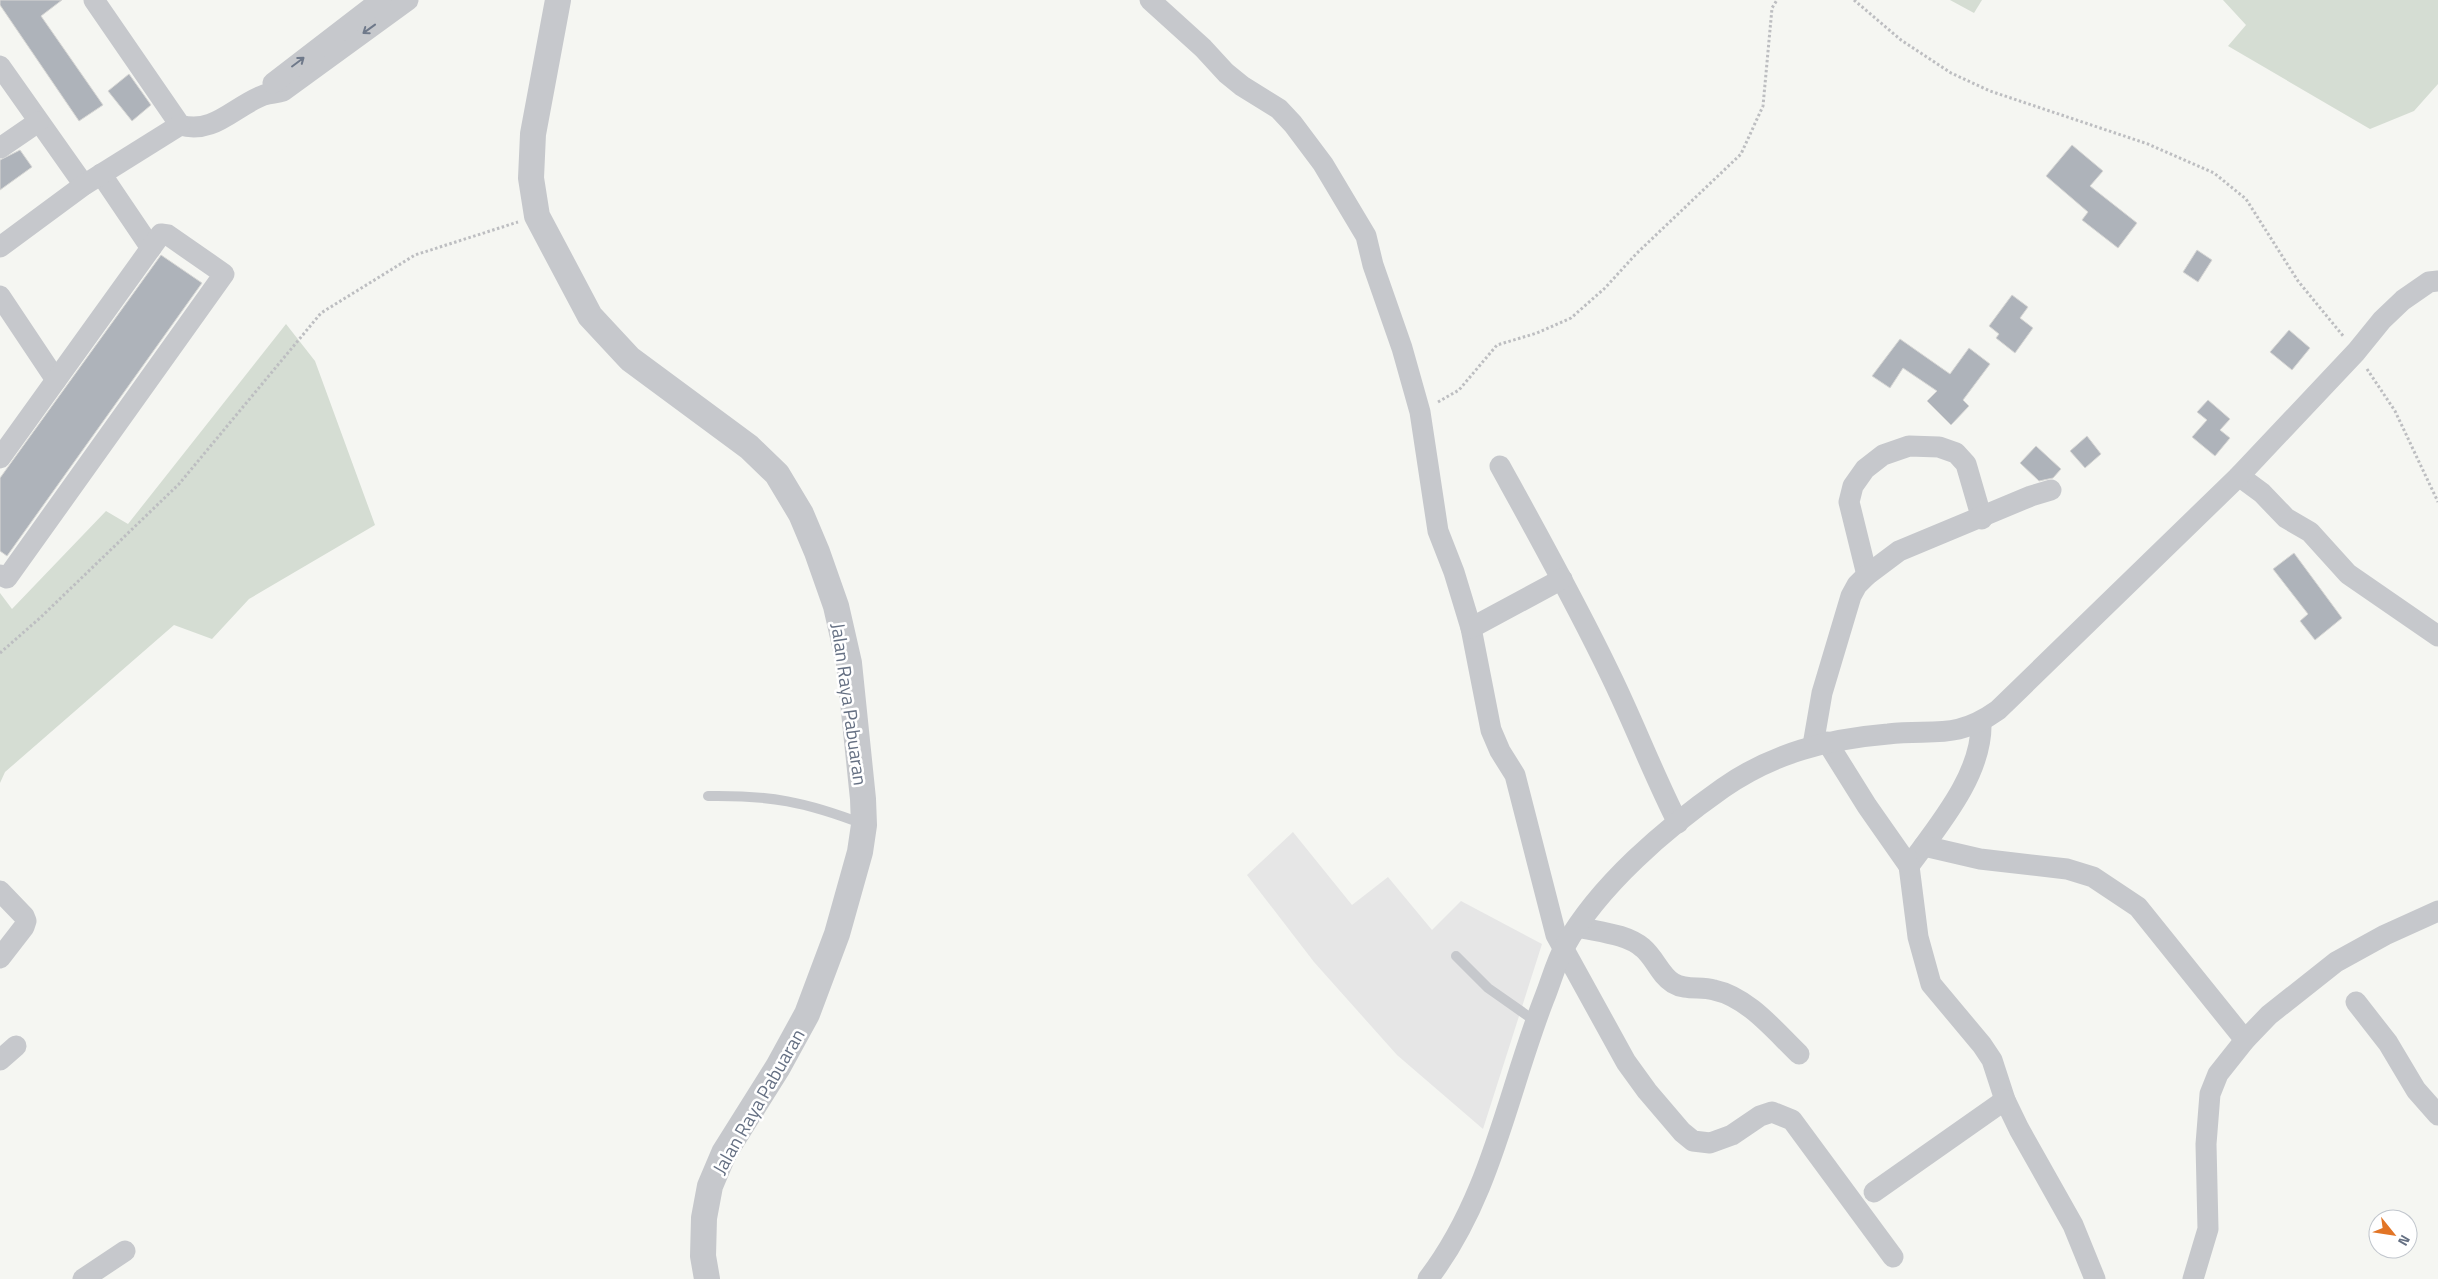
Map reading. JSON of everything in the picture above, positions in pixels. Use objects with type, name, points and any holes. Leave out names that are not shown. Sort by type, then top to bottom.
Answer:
[{"type":"street","points":[[94,0],[180,125],[193,129],[204,127],[258,98],[283,91],[408,0]]},
{"type":"street","points":[[258,98],[275,79],[381,0]]},
{"type":"street","name":"Jalan Raya Pabuaran","points":[[558,0],[533,134],[532,178],[537,216],[590,316],[630,359],[749,447],[778,474],[801,514],[836,606],[849,663],[864,825],[860,852],[837,934],[807,1014],[778,1067],[724,1153],[710,1186],[704,1218],[703,1256],[707,1279]]},
{"type":"street","points":[[1150,0],[1242,86],[1261,96],[1279,109],[1293,124],[1323,164],[1366,236],[1373,265],[1402,348],[1420,412],[1438,531],[1471,628],[1492,730],[1500,751],[1515,775],[1556,935],[1626,1062],[1682,1132],[1692,1141],[1710,1143],[1732,1135],[1760,1116],[1772,1112],[1792,1120],[1893,1258]]},
{"type":"street","points":[[0,66],[84,185]]},
{"type":"street","points":[[0,148],[38,122]]},
{"type":"street","points":[[0,247],[84,185],[180,125]]},
{"type":"street","points":[[102,174],[151,248]]},
{"type":"street","points":[[0,458],[161,234],[168,235],[222,271],[224,277],[7,578],[0,575]]},
{"type":"street","points":[[1428,1279],[1455,1242],[1476,1199],[1535,1021],[1564,947],[1601,895],[1678,823],[1745,773],[1766,762],[1820,743],[1889,734],[1962,730],[1981,722],[1998,710],[2239,476],[2356,352],[2382,320],[2403,300],[2429,282],[2438,281]]},
{"type":"street","points":[[0,296],[56,380]]},
{"type":"street","points":[[1867,575],[1849,502],[1853,486],[1865,469],[1883,455],[1909,446],[1939,447],[1956,453],[1966,464],[1982,519]]},
{"type":"street","points":[[1500,466],[1562,579],[1611,675],[1656,780],[1678,823]]},
{"type":"street","points":[[2239,476],[2262,493],[2286,518],[2310,532],[2348,574],[2438,636]]},
{"type":"street","points":[[2051,490],[2031,496],[1982,519],[1899,551],[1857,585],[1851,596],[1822,693],[1820,743],[1909,866],[1918,937],[1931,984],[1982,1044],[1992,1060],[2005,1100],[2019,1129],[2073,1225],[2095,1279]]},
{"type":"street","points":[[1471,628],[1562,579]]},
{"type":"street","points":[[1909,866],[1946,815],[1968,778],[1981,733],[1981,722]]},
{"type":"street","points":[[1924,846],[1980,858],[2067,869],[2093,877],[2138,907],[2245,1040]]},
{"type":"street","points":[[0,891],[24,916],[26,921],[24,927],[0,958]]},
{"type":"street","points":[[2193,1279],[2208,1229],[2206,1144],[2210,1094],[2218,1074],[2245,1040],[2269,1015],[2336,962],[2385,935],[2438,911]]},
{"type":"street","points":[[1578,927],[1633,941],[1652,956],[1666,977],[1673,983],[1693,990],[1714,990],[1740,1002],[1773,1028],[1799,1054]]},
{"type":"street","points":[[2356,1002],[2388,1043],[2416,1090],[2438,1114]]},
{"type":"street","points":[[0,1060],[16,1046]]},
{"type":"street","points":[[1874,1192],[2005,1100]]},
{"type":"street","points":[[83,1279],[125,1251]]},
{"type":"lane","points":[[708,796],[747,796],[787,800],[827,810],[864,825]]},
{"type":"lane","points":[[1456,956],[1488,988],[1535,1021]]},
{"type":"path","points":[[1420,412],[1459,390],[1497,344],[1537,333],[1571,318],[1605,288],[1636,254],[1741,154],[1763,106],[1772,8],[1777,0]]},
{"type":"path","points":[[1854,0],[1901,40],[1951,73],[1990,91],[2148,144],[2214,173],[2246,199],[2298,281],[2356,352],[2395,411],[2438,502]]},
{"type":"path","points":[[0,653],[41,617],[179,484],[321,313],[415,255],[537,216]]},
{"type":"shaded area","points":[[1950,0],[1982,0],[1974,13]]},
{"type":"shaded area","points":[[2223,0],[2438,0],[2438,84],[2414,111],[2370,129],[2228,46],[2246,25]]},
{"type":"shaded area","points":[[286,324],[315,361],[375,525],[249,599],[212,639],[174,625],[5,772],[0,783],[0,593],[12,609],[106,511],[128,524]]},
{"type":"shaded area","points":[[1293,832],[1352,905],[1388,877],[1432,930],[1461,901],[1542,944],[1483,1129],[1397,1055],[1314,962],[1247,875]]},
{"type":"building","points":[[0,0],[62,0],[41,16],[103,105],[79,121],[0,5]]},
{"type":"building","points":[[129,74],[151,105],[132,121],[108,91]]},
{"type":"building","points":[[2072,145],[2103,171],[2090,186],[2137,223],[2118,248],[2082,220],[2088,212],[2046,176]]},
{"type":"building","points":[[20,150],[32,167],[0,190],[0,160]]},
{"type":"building","points":[[2197,250],[2212,260],[2198,282],[2183,272]]},
{"type":"building","points":[[161,255],[202,283],[7,556],[0,551],[0,478]]},
{"type":"building","points":[[2012,295],[2028,307],[2020,318],[2033,328],[2015,353],[1996,338],[1999,334],[1989,326]]},
{"type":"building","points":[[2289,330],[2310,348],[2292,370],[2270,352]]},
{"type":"building","points":[[1900,339],[1950,374],[1969,348],[1990,364],[1963,400],[1969,406],[1951,425],[1927,401],[1937,391],[1903,368],[1890,388],[1872,376]]},
{"type":"building","points":[[2208,400],[2230,419],[2220,430],[2230,438],[2215,456],[2192,437],[2207,420],[2197,412]]},
{"type":"building","points":[[2087,436],[2101,454],[2085,468],[2070,451]]},
{"type":"building","points":[[2036,446],[2061,469],[2053,478],[2039,481],[2020,463]]},
{"type":"building","points":[[2294,553],[2342,618],[2315,640],[2300,621],[2308,614],[2273,569]]}]
